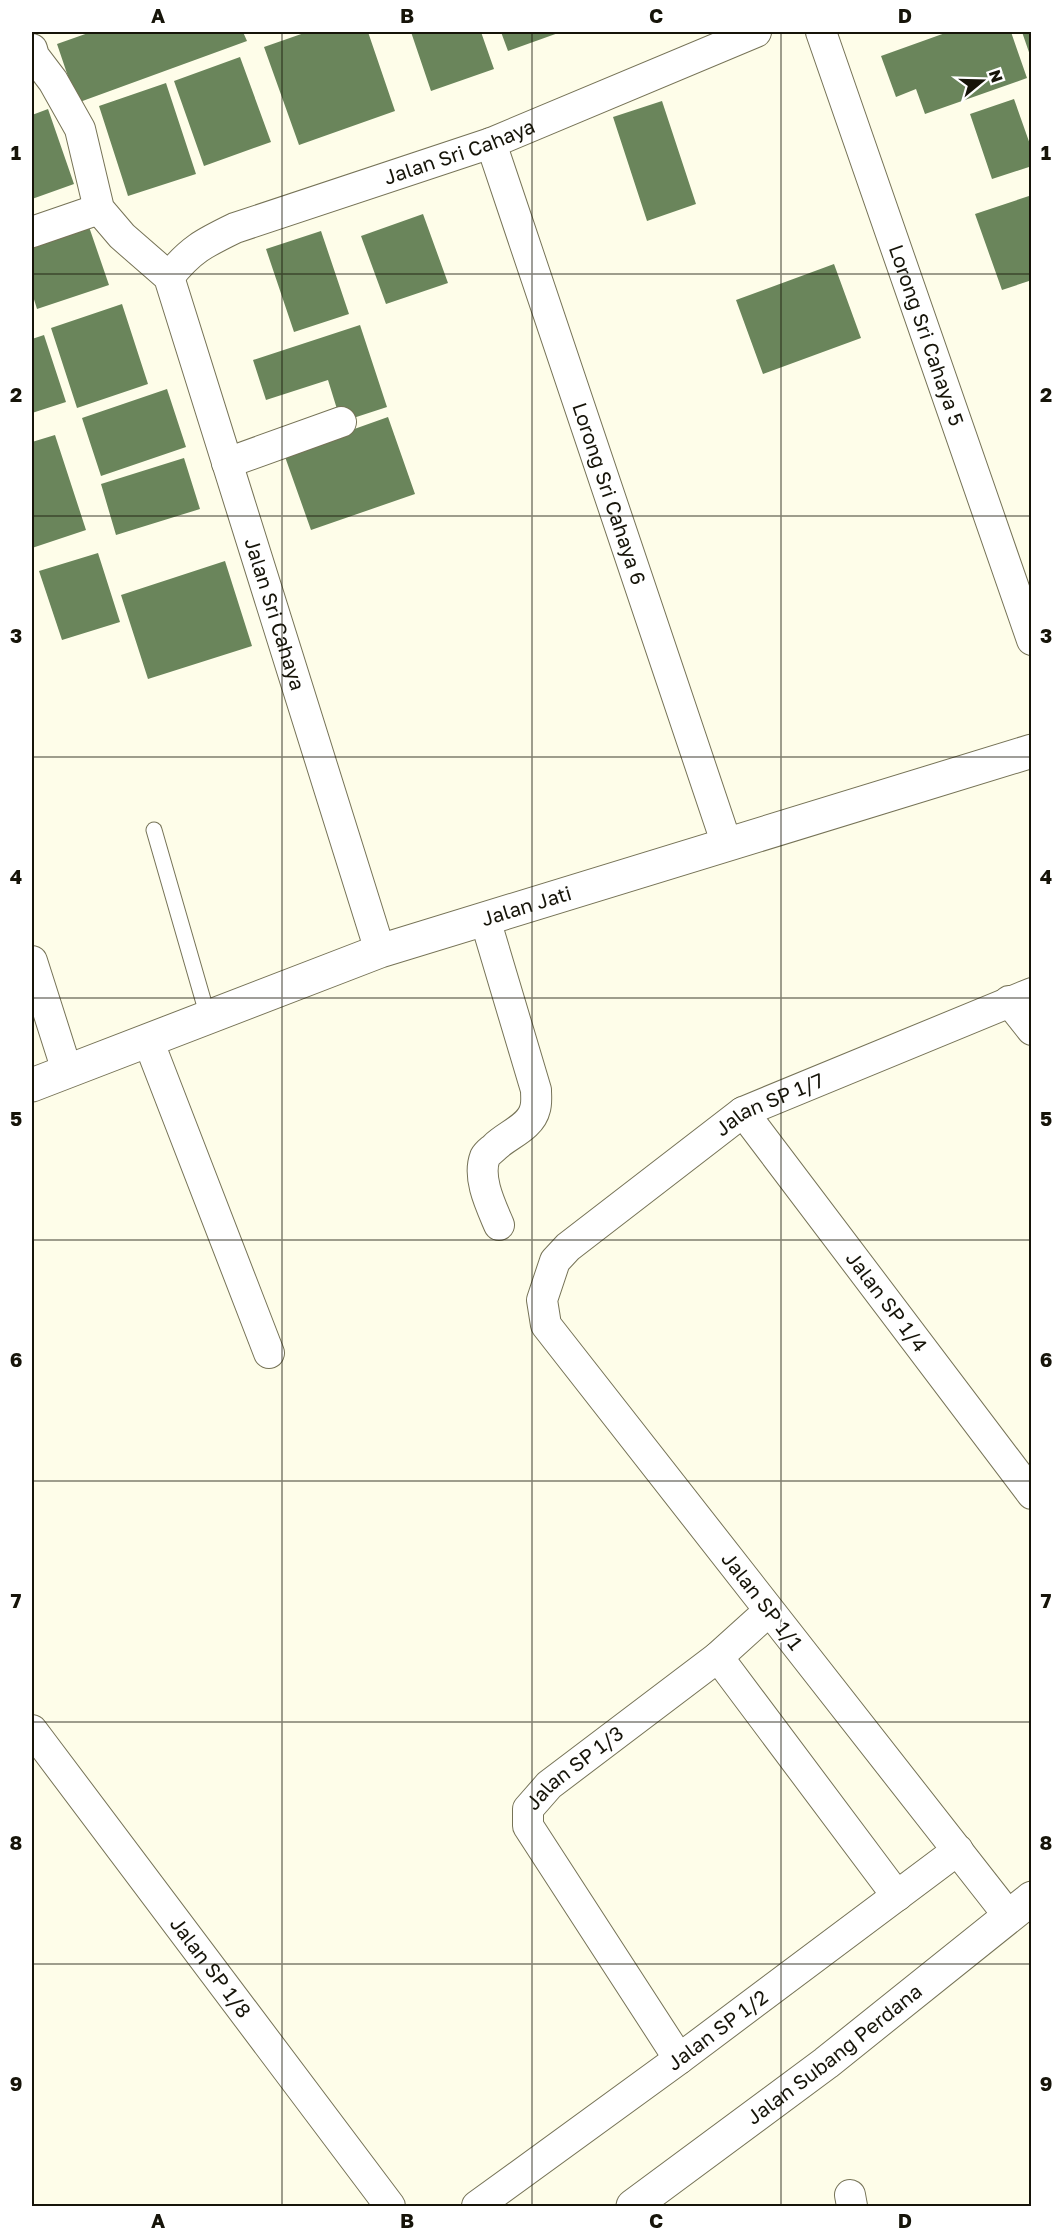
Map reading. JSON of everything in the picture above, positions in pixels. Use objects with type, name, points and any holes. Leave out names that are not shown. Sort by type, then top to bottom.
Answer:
[{"type":"street","points":[[32,40],[48,32]]},
{"type":"street","name":"Jalan Sri Cahaya","points":[[380,951],[169,278],[184,258],[202,243],[235,228],[490,143],[756,32]]},
{"type":"street","name":"Lorong Sri Cahaya 5","points":[[821,32],[1032,640]]},
{"type":"street","points":[[32,49],[80,129],[99,209],[122,236],[169,278]]},
{"type":"street","name":"Lorong Sri Cahaya 6","points":[[490,143],[728,845]]},
{"type":"street","points":[[32,232],[99,209]]},
{"type":"street","points":[[227,463],[341,422]]},
{"type":"street","name":"Jalan Jati","points":[[32,1085],[380,951],[1032,751]]},
{"type":"street","points":[[485,919],[536,1090],[535,1110],[531,1118],[499,1142],[486,1156],[483,1174],[499,1226]]},
{"type":"street","points":[[32,961],[67,1071]]},
{"type":"street","points":[[1021,997],[1032,1030]]},
{"type":"street","name":"Jalan SP 1/7","points":[[548,1278],[555,1261],[568,1247],[742,1112],[1021,997]]},
{"type":"street","points":[[148,1040],[269,1353]]},
{"type":"street","name":"Jalan SP 1/4","points":[[742,1112],[1032,1494]]},
{"type":"street","name":"Jalan SP 1/1","points":[[548,1278],[542,1300],[546,1325],[958,1850],[1020,1906]]},
{"type":"street","name":"Jalan SP 1/3","points":[[679,2059],[528,1826],[528,1809],[549,1785],[718,1657],[770,1611]]},
{"type":"street","points":[[718,1657],[897,1896]]},
{"type":"street","name":"Jalan SP 1/8","points":[[32,1730],[390,2206]]},
{"type":"street","name":"Jalan SP 1/2","points":[[477,2206],[679,2059],[958,1850]]},
{"type":"street","name":"Jalan Subang Perdana","points":[[633,2206],[826,2063],[1020,1906]]},
{"type":"lane","points":[[154,830],[208,1017]]},
{"type":"building","points":[[91,32],[243,32],[247,41],[77,103],[57,44]]},
{"type":"building","points":[[307,32],[368,32],[395,111],[299,145],[264,47]]},
{"type":"building","points":[[411,32],[481,32],[494,69],[431,91]]},
{"type":"building","points":[[501,32],[561,32],[508,51]]},
{"type":"building","points":[[948,32],[1011,32],[1027,78],[925,114],[916,89],[896,97],[881,56]]},
{"type":"building","points":[[1022,32],[1032,32],[1032,58],[1031,58]]},
{"type":"building","points":[[240,57],[271,142],[204,166],[174,81]]},
{"type":"building","points":[[166,83],[196,174],[128,196],[99,106]]},
{"type":"building","points":[[1014,99],[1032,150],[1032,166],[992,179],[970,114]]},
{"type":"building","points":[[662,101],[696,204],[647,221],[613,117]]},
{"type":"building","points":[[48,109],[74,184],[32,199],[32,115]]},
{"type":"building","points":[[1032,195],[1032,280],[1002,290],[975,214]]},
{"type":"building","points":[[423,214],[448,283],[386,304],[361,236]]},
{"type":"building","points":[[87,221],[109,285],[37,309],[32,293],[32,239]]},
{"type":"building","points":[[321,231],[349,314],[294,332],[266,249]]},
{"type":"building","points":[[834,264],[861,338],[763,374],[736,300]]},
{"type":"building","points":[[122,304],[148,384],[77,408],[51,328]]},
{"type":"building","points":[[360,325],[387,407],[341,422],[328,380],[266,400],[253,360]]},
{"type":"building","points":[[44,335],[66,402],[32,413],[32,339]]},
{"type":"building","points":[[167,389],[186,447],[101,476],[82,418]]},
{"type":"building","points":[[388,417],[415,494],[311,530],[284,454]]},
{"type":"building","points":[[55,435],[86,530],[32,548],[32,442]]},
{"type":"building","points":[[184,458],[200,509],[116,535],[101,484]]},
{"type":"building","points":[[98,553],[120,622],[62,640],[39,571]]},
{"type":"building","points":[[225,561],[252,646],[148,679],[121,595]]}]
